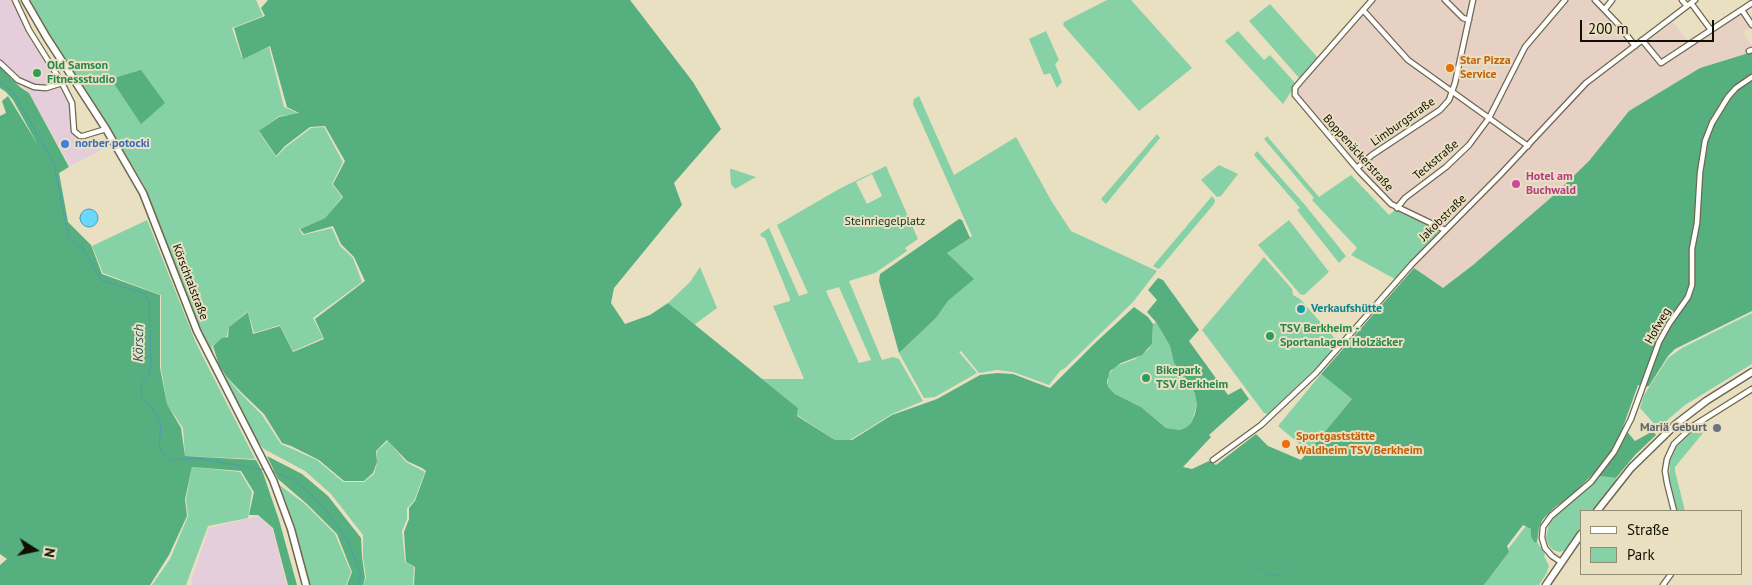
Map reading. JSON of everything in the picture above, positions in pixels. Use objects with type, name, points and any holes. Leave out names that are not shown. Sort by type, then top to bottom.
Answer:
[{"type":"main road","name":"Körschtalstraße","points":[[25,0],[47,38],[106,129],[142,192],[197,331],[272,480],[291,529],[306,585]]},
{"type":"main road","points":[[1598,510],[1631,468],[1676,424],[1710,398],[1752,372]]},
{"type":"main road","points":[[1546,585],[1580,535]]},
{"type":"street","points":[[15,0],[29,30],[62,83],[72,103],[74,131],[83,136],[106,129]]},
{"type":"street","points":[[1372,0],[1362,10],[1408,60],[1528,146]]},
{"type":"street","points":[[1444,0],[1463,18],[1469,20]]},
{"type":"street","name":"Limburgstraße","points":[[1357,168],[1372,155],[1440,110],[1449,100],[1453,93],[1473,0]]},
{"type":"street","name":"Teckstraße","points":[[1397,208],[1405,198],[1469,145],[1489,118],[1525,47],[1565,0]]},
{"type":"street","points":[[1595,0],[1604,8],[1635,46]]},
{"type":"street","points":[[1604,8],[1612,0]]},
{"type":"street","points":[[1682,0],[1691,3],[1711,30]]},
{"type":"street","name":"Jakobstraße","points":[[1213,460],[1265,422],[1312,377],[1406,271],[1494,182],[1586,83],[1691,3]]},
{"type":"street","points":[[1642,40],[1660,63],[1752,4]]},
{"type":"street","name":"Boppenäckerstraße","points":[[1362,10],[1306,75],[1294,92],[1297,98],[1357,168],[1388,201],[1397,208],[1445,230]]},
{"type":"street","points":[[1742,10],[1752,25]]},
{"type":"street","points":[[0,63],[18,80],[34,87],[46,88],[62,83]]},
{"type":"street","name":"Hofweg","points":[[1561,562],[1549,554],[1543,545],[1543,527],[1551,516],[1590,482],[1614,452],[1631,419],[1659,342],[1688,297],[1692,285],[1692,249],[1697,223],[1700,173],[1705,141],[1712,123],[1728,97],[1736,88],[1752,77]]},
{"type":"street","points":[[1674,510],[1665,472],[1667,459],[1674,444],[1693,426],[1752,389]]},
{"type":"shaded area","points":[[0,0],[15,0],[72,103],[74,131],[87,139],[93,147],[101,150],[70,166],[29,93],[0,63]]},
{"type":"shaded area","points":[[1375,0],[1591,0],[1629,40],[1629,44],[1634,51],[1673,22],[1691,46],[1742,13],[1751,27],[1743,33],[1752,46],[1752,52],[1700,68],[1629,111],[1589,161],[1554,195],[1473,265],[1443,288],[1414,268],[1448,231],[1443,226],[1408,211],[1389,200],[1297,94],[1302,83]]},
{"type":"shaded area","points":[[258,516],[272,528],[287,585],[193,585],[191,581],[209,528]]},
{"type":"green space","points":[[30,0],[256,0],[263,16],[232,28],[242,58],[269,47],[284,107],[300,114],[279,116],[259,132],[276,157],[311,128],[324,127],[343,162],[332,184],[342,197],[325,218],[299,229],[303,235],[332,228],[340,246],[353,258],[362,282],[313,318],[323,338],[293,351],[280,325],[254,333],[248,311],[229,327],[227,336],[212,346],[214,359],[187,299],[144,185],[107,123],[48,35]]},
{"type":"green space","points":[[268,0],[630,0],[693,82],[721,129],[674,183],[682,205],[614,288],[611,303],[625,324],[650,315],[668,303],[798,408],[797,416],[835,440],[852,440],[892,415],[937,399],[980,375],[1013,374],[1050,388],[1134,307],[1148,317],[1153,324],[1152,344],[1142,355],[1121,363],[1110,371],[1107,381],[1108,387],[1115,394],[1141,407],[1166,428],[1180,430],[1187,427],[1195,414],[1197,405],[1195,394],[1191,385],[1174,363],[1170,346],[1156,322],[1147,312],[1157,300],[1148,290],[1158,278],[1163,280],[1199,330],[1189,341],[1228,395],[1241,388],[1249,399],[1209,435],[1211,437],[1183,467],[1192,469],[1209,461],[1216,465],[1256,434],[1268,446],[1301,460],[1352,399],[1321,374],[1414,268],[1443,288],[1473,265],[1554,195],[1589,161],[1629,111],[1700,68],[1752,52],[1752,311],[1675,349],[1668,356],[1649,386],[1638,385],[1623,427],[1635,441],[1653,431],[1656,435],[1635,455],[1616,478],[1600,476],[1594,473],[1574,493],[1554,508],[1543,519],[1539,527],[1537,542],[1535,543],[1531,537],[1531,529],[1523,525],[1507,546],[1509,552],[1484,585],[414,585],[415,567],[406,562],[404,532],[409,519],[409,508],[415,501],[426,471],[407,461],[387,440],[376,451],[377,462],[373,473],[364,481],[344,481],[319,460],[282,443],[264,414],[226,376],[219,365],[213,346],[222,338],[228,337],[229,327],[248,312],[253,334],[280,326],[293,352],[324,339],[315,319],[365,281],[354,257],[341,244],[333,226],[304,234],[300,229],[325,218],[343,197],[333,184],[345,161],[325,126],[310,127],[285,146],[276,156],[259,131],[279,117],[299,113],[287,107],[270,46],[243,59],[234,28],[265,16],[261,8]]},
{"type":"green space","points":[[1107,0],[1131,0],[1192,68],[1139,111],[1063,25],[1064,22]]},
{"type":"green space","points":[[1270,4],[1318,58],[1300,79],[1249,21]]},
{"type":"green space","points":[[1046,31],[1059,60],[1055,64],[1062,82],[1057,88],[1050,73],[1044,75],[1029,39]]},
{"type":"green space","points":[[1238,31],[1264,60],[1270,55],[1296,84],[1283,104],[1225,41]]},
{"type":"green space","points":[[0,67],[20,87],[29,93],[69,167],[59,173],[68,222],[91,245],[102,274],[160,295],[160,368],[167,404],[181,428],[185,456],[256,460],[263,473],[279,520],[297,585],[288,585],[273,528],[258,515],[249,515],[254,492],[241,471],[192,467],[185,499],[187,516],[169,555],[150,585],[0,585],[0,565],[7,559],[0,554],[0,116],[6,113],[2,101],[8,96],[38,145],[13,100],[0,88]]},
{"type":"green space","points":[[141,70],[165,103],[141,124],[111,79]]},
{"type":"green space","points":[[919,96],[954,175],[1016,137],[1052,202],[1071,231],[1157,271],[1133,302],[1060,371],[1049,385],[1013,372],[997,370],[979,373],[961,351],[959,352],[977,373],[935,397],[924,398],[899,353],[936,318],[948,301],[973,279],[947,253],[972,236],[913,104],[914,99]]},
{"type":"green space","points":[[1157,134],[1160,138],[1106,204],[1101,199]]},
{"type":"green space","points":[[1267,136],[1319,197],[1351,175],[1389,215],[1395,210],[1439,229],[1439,233],[1395,279],[1351,255],[1357,248],[1312,200],[1314,198],[1264,139]]},
{"type":"green space","points":[[1257,151],[1305,205],[1346,256],[1339,263],[1297,210],[1300,208],[1254,155]]},
{"type":"green space","points":[[1219,165],[1238,174],[1221,196],[1217,197],[1201,180]]},
{"type":"green space","name":"Steinriegelplatz","points":[[886,166],[918,239],[905,248],[907,251],[875,273],[849,281],[882,360],[893,357],[899,359],[923,401],[892,414],[850,440],[835,440],[797,415],[798,408],[762,379],[804,379],[773,306],[790,301],[790,299],[765,238],[760,234],[769,228],[799,296],[808,293],[777,225],[839,189]],"holes":[[[872,174],[882,196],[867,204],[856,182]],[[839,287],[871,360],[859,363],[826,291]]]},
{"type":"green space","points":[[730,169],[756,177],[735,189],[731,184]]},
{"type":"green space","points":[[1212,196],[1215,200],[1214,204],[1160,268],[1158,269],[1153,266]]},
{"type":"green space","points":[[959,219],[962,220],[970,238],[947,253],[974,279],[948,301],[936,318],[899,353],[879,281],[880,274]]},
{"type":"green space","points":[[147,220],[196,343],[255,459],[185,456],[183,428],[167,404],[161,368],[161,295],[103,273],[92,246]]},
{"type":"green space","points":[[1289,220],[1329,272],[1304,295],[1300,294],[1258,245]]},
{"type":"green space","name":"TSV Berkheim - Sportanlagen Holzäcker","points":[[1264,257],[1292,289],[1293,295],[1300,299],[1339,343],[1268,414],[1264,413],[1202,330]]},
{"type":"green space","points":[[700,267],[717,308],[694,325],[668,303],[690,282]]},
{"type":"green space","points":[[1752,313],[1752,364],[1685,405],[1658,428],[1640,408],[1644,395],[1668,358],[1682,348]]},
{"type":"green space","name":"Bikepark TSV Berkheim","points":[[1156,322],[1170,346],[1174,363],[1191,385],[1195,394],[1197,405],[1191,423],[1188,427],[1180,430],[1166,428],[1141,407],[1115,394],[1108,387],[1108,376],[1114,367],[1135,359],[1148,350],[1152,344],[1153,324]]},
{"type":"green space","points":[[218,367],[262,415],[281,444],[317,460],[343,482],[364,482],[374,474],[377,463],[377,451],[388,441],[406,462],[425,472],[414,501],[407,508],[407,519],[402,531],[405,562],[414,567],[413,585],[363,585],[366,578],[363,557],[363,535],[331,494],[305,471],[264,449],[258,442]]},
{"type":"green space","points":[[1321,374],[1352,399],[1308,451],[1278,426]]},
{"type":"green space","points":[[1697,427],[1703,433],[1675,467],[1685,510],[1677,510],[1669,479],[1670,461],[1678,444],[1688,433]]},
{"type":"green space","points":[[267,456],[302,474],[328,496],[361,538],[365,578],[363,585],[347,585],[352,572],[337,534],[278,479]]},
{"type":"green space","points":[[192,467],[240,472],[252,492],[248,518],[208,526],[186,585],[152,585],[170,559],[188,516],[186,499]]},
{"type":"green space","points":[[1600,476],[1616,478],[1617,481],[1594,510],[1580,510],[1580,529],[1565,550],[1560,552],[1553,550],[1546,538],[1549,524]]},
{"type":"green space","points":[[277,483],[305,504],[335,534],[351,572],[346,585],[310,585],[295,528]]},
{"type":"green space","points":[[1526,526],[1531,529],[1535,543],[1537,542],[1545,554],[1544,556],[1549,566],[1539,585],[1484,585],[1509,552],[1508,549]]},
{"type":"water","points":[[89,209],[95,212],[98,218],[95,224],[89,227],[83,224],[80,218],[83,212]]},
{"type":"waterway","name":"Körsch","points":[[0,82],[15,95],[54,164],[69,239],[82,247],[101,280],[145,294],[149,303],[151,365],[149,374],[141,383],[142,399],[152,407],[161,424],[159,446],[163,454],[172,460],[196,458],[266,470]]},
{"type":"waterway","name":"Körsch","points":[[272,471],[294,480],[325,509],[348,541],[361,575],[358,585]]},
{"type":"waterway","points":[[1256,566],[1262,571]]},
{"type":"waterway","points":[[1267,574],[1276,576],[1282,572]]},
{"type":"place","name":"Star Pizza Service","points":[[1450,68]]},
{"type":"place","name":"Old Samson Fitnessstudio","points":[[37,73]]},
{"type":"place","name":"norber potocki","points":[[65,144]]},
{"type":"place","name":"Hotel am Buchwald","points":[[1516,184]]},
{"type":"place","name":"Verkaufshütte","points":[[1301,309]]},
{"type":"place","name":"TSV Berkheim - Sportanlagen Holzäcker","points":[[1270,336]]},
{"type":"place","name":"Bikepark TSV Berkheim","points":[[1146,378]]},
{"type":"place","name":"Mariä Geburt","points":[[1717,428]]},
{"type":"place","name":"Sportgaststätte Waldheim TSV Berkheim","points":[[1286,444]]}]
